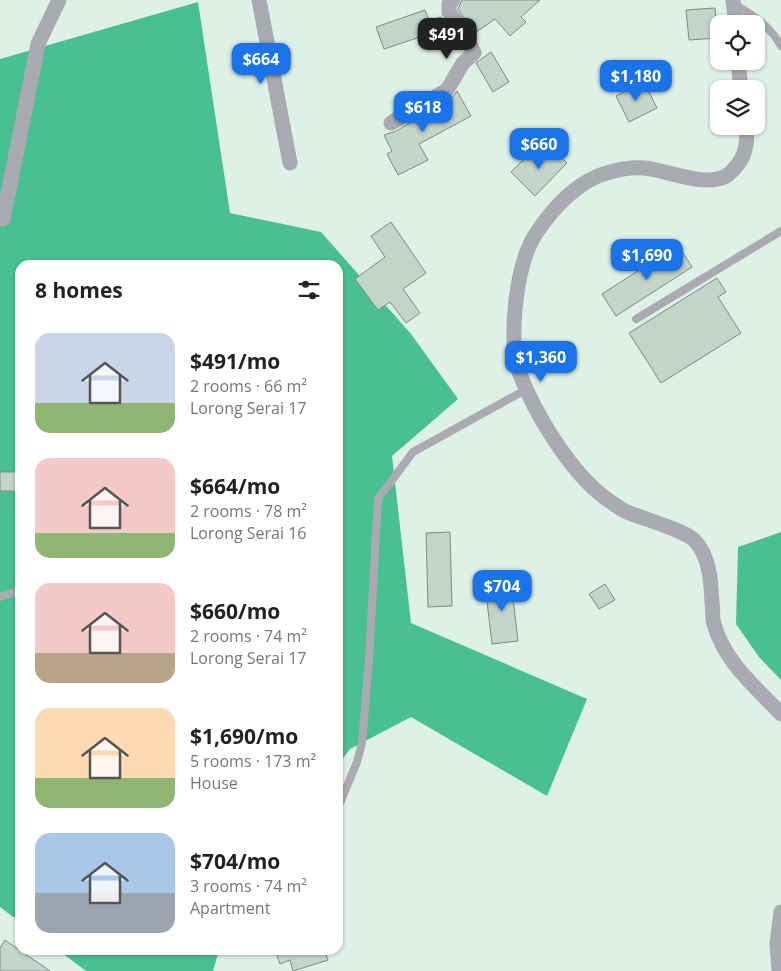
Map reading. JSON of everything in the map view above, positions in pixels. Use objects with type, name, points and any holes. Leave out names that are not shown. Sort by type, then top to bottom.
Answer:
[{"type":"street","points":[[3,219],[38,44],[59,0]]},
{"type":"street","points":[[259,0],[290,163]]},
{"type":"street","points":[[391,123],[447,90],[463,63],[474,53],[464,30],[449,12],[449,4],[453,0]]},
{"type":"street","points":[[734,2],[735,15]]},
{"type":"street","points":[[745,135],[742,159],[727,176],[705,179],[643,168],[611,171],[595,176],[566,196],[532,242],[522,266],[515,299],[519,370],[545,426],[580,474],[605,498],[624,511],[693,539],[704,553],[710,576],[713,622],[723,649],[751,686],[781,714]]},
{"type":"street","points":[[779,971],[777,944],[781,912]]},
{"type":"lane","points":[[734,2],[774,33],[781,46]]},
{"type":"lane","points":[[636,319],[781,231]]},
{"type":"lane","points":[[343,796],[357,762],[362,743],[378,499],[413,452],[527,389]]},
{"type":"lane","points":[[0,597],[15,592]]},
{"type":"green space","points":[[198,2],[230,213],[321,232],[411,334],[458,399],[392,456],[411,623],[587,699],[547,796],[411,717],[350,749],[343,758],[343,260],[15,260],[15,918],[0,907],[0,59]]},
{"type":"green space","points":[[781,532],[781,680],[759,657],[736,624],[738,547]]},
{"type":"green space","points":[[65,955],[218,955],[213,971],[86,971]]},
{"type":"building","points":[[462,0],[540,0],[521,17],[526,22],[510,36],[495,19],[475,33],[458,9]]},
{"type":"building","points":[[715,8],[716,15],[710,15],[710,39],[689,40],[686,10]]},
{"type":"building","points":[[425,10],[429,21],[441,17],[449,27],[433,33],[435,38],[422,43],[420,37],[384,49],[376,27]]},
{"type":"building","points":[[491,52],[509,82],[493,92],[476,63]]},
{"type":"building","points":[[644,82],[657,108],[629,122],[616,96]]},
{"type":"building","points":[[457,91],[471,116],[419,144],[428,160],[398,175],[387,154],[392,151],[384,135],[396,131],[452,98]]},
{"type":"building","points":[[549,146],[567,163],[535,196],[511,172],[529,154],[535,160]]},
{"type":"building","points":[[391,222],[426,273],[403,289],[420,313],[406,323],[390,302],[378,310],[355,279],[385,257],[371,236]]},
{"type":"building","points":[[678,245],[692,267],[616,316],[602,294]]},
{"type":"building","points":[[717,278],[726,292],[718,297],[741,333],[661,383],[629,333]]},
{"type":"building","points":[[0,472],[15,472],[15,491],[0,491]]},
{"type":"building","points":[[450,532],[452,606],[428,607],[426,533]]},
{"type":"building","points":[[511,581],[518,641],[492,644],[485,584]]},
{"type":"building","points":[[605,584],[615,600],[599,609],[589,594]]},
{"type":"building","points":[[5,940],[15,947],[15,955],[27,955],[50,971],[0,971],[0,948]]},
{"type":"building","points":[[277,955],[326,955],[328,960],[293,971],[290,960],[280,964]]}]
